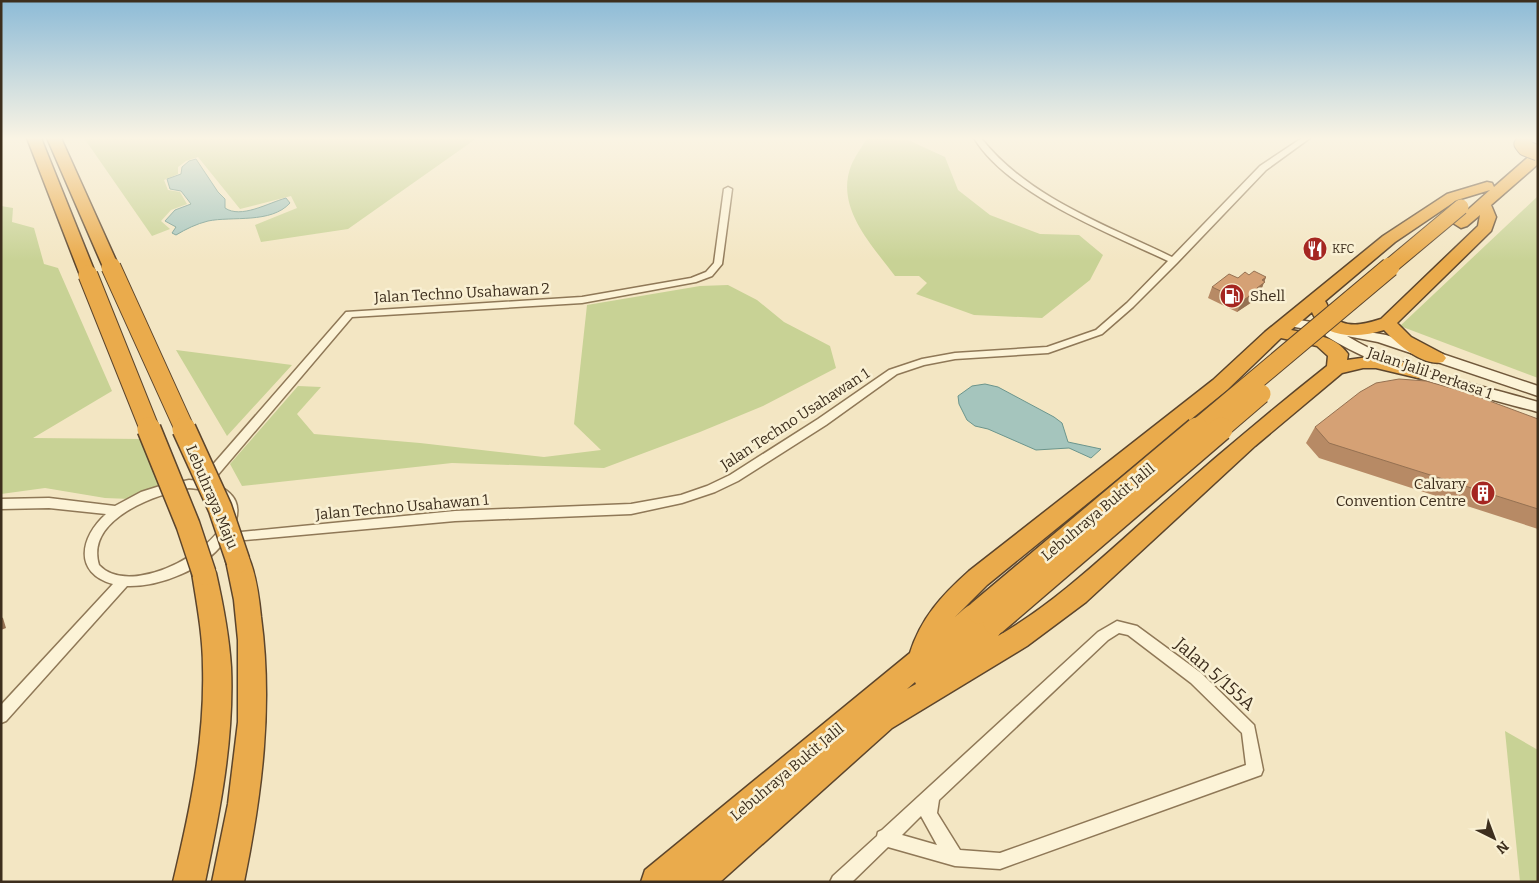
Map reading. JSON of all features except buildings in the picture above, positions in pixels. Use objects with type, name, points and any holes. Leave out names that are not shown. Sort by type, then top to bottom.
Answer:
[{"type":"highway","name":"Lebuhraya Maju","points":[[50,179],[188,525],[204,573],[211,607],[217,667],[216,726],[207,793],[189,882]]},
{"type":"highway","name":"Lebuhraya Maju","points":[[72,179],[158,376],[220,508],[243,579],[251,651],[252,708],[247,779],[228,882]]},
{"type":"highway","name":"Lebuhraya Bukit Jalil","points":[[695,882],[880,720],[987,618],[1461,215],[1495,179]]},
{"type":"highway","name":"Lebuhraya Bukit Jalil","points":[[1461,215],[1483,204],[1516,179]]},
{"type":"highway","points":[[922,659],[928,635],[946,607],[978,578],[1220,385],[1288,322],[1389,239],[1452,197],[1487,186]]},
{"type":"highway","points":[[1384,331],[1485,228],[1488,217],[1483,204]]},
{"type":"highway","points":[[1312,303],[1324,318],[1340,328],[1384,331],[1436,358]]},
{"type":"highway","points":[[1272,336],[1299,336],[1323,342],[1338,354],[1336,368]]},
{"type":"highway","points":[[880,720],[1018,638],[1077,595],[1247,441],[1336,368],[1363,362],[1376,362],[1418,372]]},
{"type":"highway","name":"Lebuhraya Bukit Jalil","points":[[657,882],[922,659],[987,618]]},
{"type":"main road","name":"Jalan Jalil Perkasa 1","points":[[1312,303],[1309,316],[1342,341],[1418,372],[1538,407]]},
{"type":"main road","name":"Jalan Jalil Perkasa 1","points":[[1288,322],[1326,329],[1384,331]]},
{"type":"main road","points":[[1372,354],[1365,348],[1365,345],[1384,331]]},
{"type":"main road","name":"Jalan Jalil Perkasa 1","points":[[1436,358],[1538,390]]},
{"type":"street","points":[[1020,179],[1076,214],[1174,261]]},
{"type":"street","name":"Jalan Techno Usahawan 1","points":[[221,538],[455,516],[631,509],[682,499],[711,489],[734,478],[822,422],[893,372],[922,362],[955,356],[1048,350],[1099,332],[1121,314],[1252,179]]},
{"type":"street","name":"Jalan Techno Usahawan 2","points":[[202,484],[349,314],[582,300],[693,280],[709,274],[718,264],[728,189]]},
{"type":"street","points":[[202,484],[216,487],[226,493],[232,502],[232,519],[221,538],[207,552],[188,565],[144,580],[124,581],[101,575],[90,560],[93,541],[99,530],[119,511],[132,502],[161,489],[176,485],[202,484]]},
{"type":"street","points":[[1,504],[49,503],[119,511]]},
{"type":"street","points":[[1,716],[124,581]]},
{"type":"street","name":"Jalan 5/155A","points":[[840,882],[884,838],[1103,636],[1117,627],[1132,630],[1196,678],[1249,730],[1255,770],[1000,861],[955,858],[930,853],[884,838]]},
{"type":"street","points":[[931,795],[930,815],[955,858]]},
{"type":"green space","points":[[113,179],[166,179],[164,180],[168,190],[180,192],[187,204],[171,210],[161,221],[170,229],[152,236]]},
{"type":"green space","points":[[216,179],[419,179],[348,229],[261,242],[255,225],[297,208],[291,196],[240,209]]},
{"type":"green space","points":[[848,179],[954,179],[958,190],[990,215],[1040,234],[1079,235],[1103,255],[1090,280],[1042,318],[974,315],[916,294],[927,283],[919,276],[895,276],[858,225],[848,197]]},
{"type":"green space","points":[[1538,196],[1538,378],[1400,326]]},
{"type":"green space","points":[[1,206],[13,208],[12,222],[34,228],[44,264],[58,268],[112,391],[33,438],[142,439],[159,485],[130,499],[105,498],[45,488],[1,494]]},
{"type":"green space","points":[[728,285],[757,300],[784,322],[830,346],[836,368],[763,406],[604,468],[452,463],[242,486],[230,464],[298,386],[321,387],[297,414],[314,434],[420,443],[544,457],[601,450],[574,424],[587,305],[700,286]]},
{"type":"green space","points":[[176,350],[292,365],[227,436]]},
{"type":"green space","points":[[1505,731],[1538,750],[1538,882],[1520,882]]},
{"type":"water","points":[[167,179],[209,179],[225,199],[225,208],[239,212],[255,209],[286,198],[290,203],[282,210],[273,214],[262,217],[208,221],[176,235],[172,233],[176,227],[165,221],[175,210],[191,204],[181,191],[170,189]]},
{"type":"water","points":[[985,384],[998,387],[1054,417],[1062,423],[1068,442],[1101,449],[1091,458],[1069,448],[1036,450],[988,429],[975,426],[967,420],[959,404],[958,396],[972,386]]},
{"type":"place","name":"KFC","points":[[1315,249]]},
{"type":"place","name":"Shell","points":[[1232,296]]},
{"type":"place","name":"Calvary Convention Centre","points":[[1483,493]]}]
